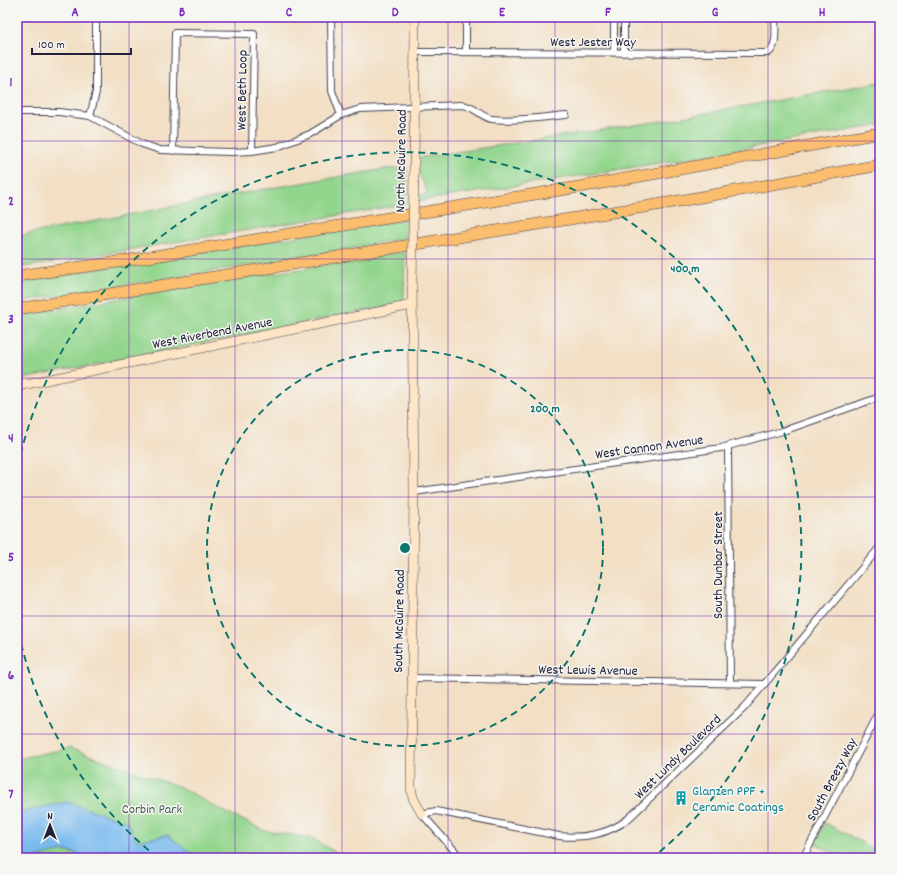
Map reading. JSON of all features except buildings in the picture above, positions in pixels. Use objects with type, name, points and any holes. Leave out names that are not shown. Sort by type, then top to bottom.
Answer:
[{"type":"highway","points":[[17,276],[118,262],[597,184],[880,133]]},
{"type":"highway","points":[[17,309],[662,204],[880,165]]},
{"type":"street","points":[[90,116],[96,92],[96,17]]},
{"type":"street","points":[[331,17],[332,91],[341,115]]},
{"type":"street","name":"North McGuire Road","points":[[412,305],[415,17]]},
{"type":"street","points":[[466,17],[466,52]]},
{"type":"street","points":[[614,17],[614,53]]},
{"type":"street","points":[[624,17],[624,53]]},
{"type":"street","name":"West Jester Way","points":[[415,52],[768,53],[772,51],[774,44],[775,17]]},
{"type":"street","name":"West Beth Loop","points":[[173,151],[175,33],[254,34],[252,151]]},
{"type":"street","points":[[17,112],[59,112],[90,116],[142,144],[160,150],[173,151],[252,151],[277,147],[310,134],[341,115],[360,109],[468,106],[486,118],[501,120],[566,115]]},
{"type":"street","name":"West Riverbend Avenue","points":[[17,386],[412,305]]},
{"type":"street","name":"South McGuire Road","points":[[412,305],[414,492],[412,792],[422,814]]},
{"type":"street","name":"West Cannon Avenue","points":[[414,492],[728,446],[786,430],[880,397]]},
{"type":"street","name":"South Dunbar Street","points":[[728,446],[730,683]]},
{"type":"street","name":"West Lundy Boulevard","points":[[422,814],[429,811],[436,811],[566,837],[582,837],[611,829],[626,821],[745,707],[880,547]]},
{"type":"street","points":[[17,678],[17,687]]},
{"type":"street","name":"West Lewis Avenue","points":[[412,678],[764,684]]},
{"type":"street","name":"South Breezy Way","points":[[803,858],[880,710]]},
{"type":"street","points":[[422,814],[461,858]]},
{"type":"green space","points":[[880,82],[880,125],[660,163],[420,201],[420,195],[428,194],[418,171],[417,158],[661,121]]},
{"type":"green space","points":[[407,168],[407,204],[17,268],[17,236],[248,192],[385,169]]},
{"type":"green space","points":[[406,219],[405,238],[327,253],[17,302],[17,282]]},
{"type":"green space","points":[[405,252],[404,294],[403,301],[399,304],[17,380],[17,315]]},
{"type":"green space","name":"Corbin Park","points":[[69,748],[182,788],[221,810],[265,831],[312,838],[345,858],[197,858],[167,835],[137,841],[67,802],[17,813],[17,759]]},
{"type":"green space","points":[[825,823],[880,852],[880,858],[843,858],[814,843]]},
{"type":"green space","points":[[60,850],[79,855],[84,858],[34,858]]},
{"type":"water","points":[[67,802],[127,822],[137,841],[167,835],[197,858],[84,858],[77,854],[64,851],[40,857],[17,858],[17,813]]},
{"type":"place","name":"Glanzen PPF + Ceramic Coatings","points":[[681,798]]}]
